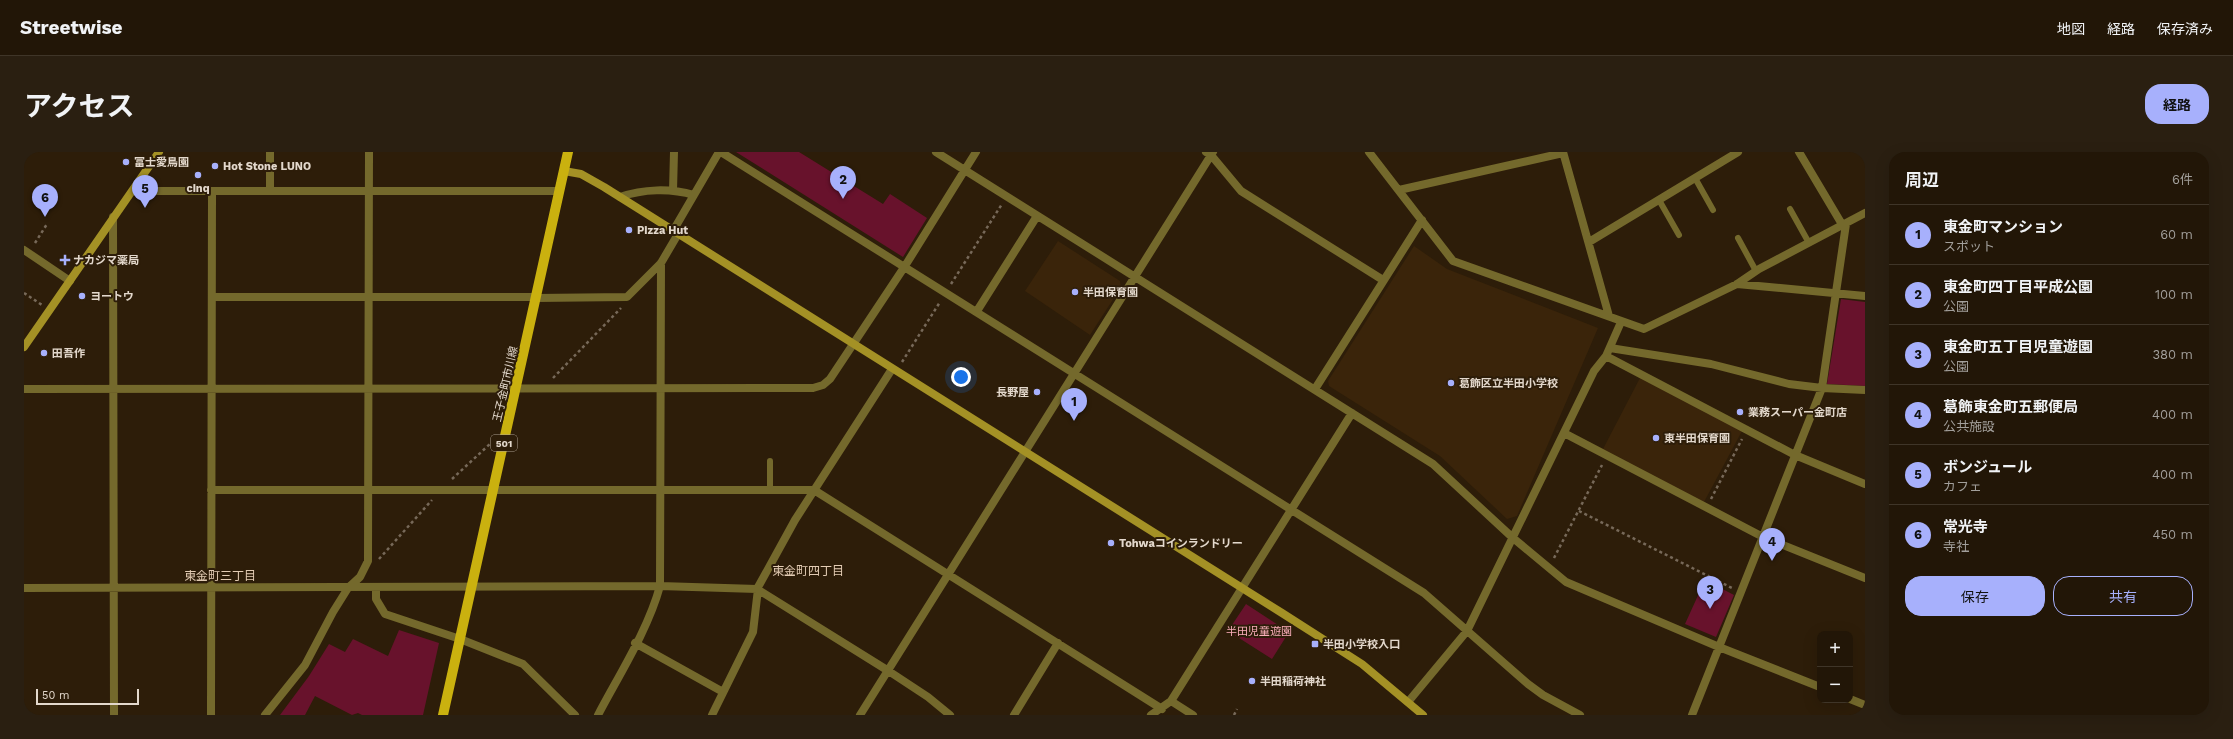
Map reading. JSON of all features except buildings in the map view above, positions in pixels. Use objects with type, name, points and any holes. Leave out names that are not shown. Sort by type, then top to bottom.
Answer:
[{"type":"main road","name":"王子金町市川線","points":[[443,715],[568,152]]},
{"type":"street","points":[[24,347],[159,152]]},
{"type":"street","points":[[270,152],[270,192]]},
{"type":"street","points":[[265,715],[304,666],[333,612],[348,588],[360,577],[368,561],[369,152]]},
{"type":"street","points":[[673,191],[674,152]]},
{"type":"street","points":[[212,298],[627,297],[661,263],[694,195],[720,152],[977,311],[1424,593],[1543,695],[1580,715]]},
{"type":"street","points":[[936,152],[1433,464],[1513,538],[1548,569],[1566,582],[1719,647],[1817,686]]},
{"type":"street","points":[[24,389],[813,388],[823,385],[830,379],[905,266],[976,152]]},
{"type":"street","points":[[1369,152],[1453,261],[1644,329],[1737,284],[1756,271],[1865,213]]},
{"type":"street","points":[[1399,190],[1563,152],[1609,316]]},
{"type":"street","points":[[1589,242],[1738,152]]},
{"type":"street","points":[[1692,715],[1822,388],[1837,293],[1844,225],[1799,152]]},
{"type":"street","points":[[860,715],[1136,277],[1210,153],[1241,191],[1383,280]]},
{"type":"street","points":[[564,171],[581,174],[620,197],[675,233],[1242,588],[1362,664],[1424,715]]},
{"type":"street","points":[[134,188],[144,191],[270,192],[559,191]]},
{"type":"street","points":[[212,191],[212,715]]},
{"type":"street","points":[[620,197],[635,192],[673,191],[694,195]]},
{"type":"street","points":[[977,311],[1037,216]]},
{"type":"street","points":[[113,217],[114,715]]},
{"type":"street","points":[[1315,389],[1422,220]]},
{"type":"street","points":[[24,250],[70,281]]},
{"type":"street","points":[[598,715],[635,643],[656,599],[660,586],[661,263]]},
{"type":"street","points":[[1737,284],[1865,296]]},
{"type":"street","points":[[1408,702],[1467,631],[1594,370],[1600,365],[1606,356],[1621,322]]},
{"type":"street","points":[[1610,348],[1711,364],[1789,384],[1822,388],[1865,390]]},
{"type":"street","points":[[1606,356],[1795,455],[1865,484]]},
{"type":"street","points":[[712,715],[753,632],[757,589],[795,520],[892,369]]},
{"type":"street","points":[[1151,715],[1171,701],[1352,413]]},
{"type":"street","points":[[1564,434],[1763,537],[1865,578]]},
{"type":"street","points":[[212,490],[814,490],[1162,708]]},
{"type":"street","points":[[24,588],[212,589],[660,586],[757,589],[887,670],[928,697],[950,715]]},
{"type":"street","points":[[376,588],[376,599],[385,614],[460,639],[523,664],[575,715]]},
{"type":"street","points":[[635,643],[723,692]]},
{"type":"street","points":[[1014,715],[1058,643]]},
{"type":"street","points":[[1853,700],[1865,705]]},
{"type":"street","points":[[1171,701],[1193,715]]},
{"type":"lane","points":[[1695,178],[1713,210]]},
{"type":"lane","points":[[1659,200],[1678,236]]},
{"type":"lane","points":[[1790,209],[1809,243]]},
{"type":"lane","points":[[1738,238],[1756,271]]},
{"type":"lane","points":[[770,461],[770,489]]},
{"type":"path","points":[[35,243],[47,224]]},
{"type":"path","points":[[24,293],[43,306]]},
{"type":"path","points":[[544,389],[626,302],[627,297]]},
{"type":"path","points":[[1706,507],[1746,430]]},
{"type":"path","points":[[374,564],[442,490],[493,441]]},
{"type":"path","points":[[1548,569],[1607,456]]},
{"type":"path","points":[[1579,511],[1741,593]]},
{"type":"path","points":[[1234,715],[1237,709]]},
{"type":"shaded area","points":[[1058,241],[1120,281],[1121,287],[1090,335],[1025,291]]},
{"type":"shaded area","name":"葛飾区立半田小学校","points":[[1414,246],[1447,269],[1598,328],[1517,516],[1507,519],[1440,456],[1329,386],[1328,381]]},
{"type":"shaded area","points":[[1640,378],[1742,431],[1704,502],[1603,449]]},
{"type":"green space","points":[[736,152],[799,152],[883,204],[890,194],[927,218],[903,257]]},
{"type":"green space","points":[[1841,299],[1865,302],[1865,386],[1827,384]]},
{"type":"green space","points":[[1705,580],[1734,595],[1716,637],[1685,624]]},
{"type":"green space","name":"半田児童遊園","points":[[1246,604],[1289,632],[1272,659],[1228,631]]},
{"type":"green space","points":[[399,630],[439,643],[423,715],[362,715],[358,713],[352,715],[315,696],[305,715],[280,715],[309,676],[329,644],[345,652],[353,639],[388,656]]},
{"type":"place","name":"富士愛鳥園","points":[[126,162]]},
{"type":"place","name":"Hot Stone LUNO","points":[[215,166]]},
{"type":"place","name":"cinq","points":[[198,175]]},
{"type":"place","name":"東金町四丁目平成公園","points":[[843,199]]},
{"type":"place","name":"ボンジュール","points":[[145,208]]},
{"type":"place","name":"常光寺","points":[[45,217]]},
{"type":"place","name":"Pizza Hut","points":[[629,230]]},
{"type":"place","name":"ナカジマ薬局","points":[[65,260]]},
{"type":"place","name":"半田保育園","points":[[1075,292]]},
{"type":"place","name":"ヨートウ","points":[[82,296]]},
{"type":"place","name":"田吾作","points":[[44,353]]},
{"type":"place","name":"葛飾区立半田小学校","points":[[1451,383]]},
{"type":"place","name":"長野屋","points":[[1037,392]]},
{"type":"place","name":"業務スーパー金町店","points":[[1740,412]]},
{"type":"place","name":"東金町マンション","points":[[1074,421]]},
{"type":"place","name":"東半田保育園","points":[[1656,438]]},
{"type":"place","name":"Tohwaコインランドリー","points":[[1111,543]]},
{"type":"place","name":"葛飾東金町五郵便局","points":[[1772,561]]},
{"type":"place","name":"東金町五丁目児童遊園","points":[[1710,609]]},
{"type":"place","name":"半田小学校入口","points":[[1315,644]]},
{"type":"place","name":"半田稲荷神社","points":[[1252,681]]},
{"type":"district","name":"東金町四丁目","points":[[808,571]]},
{"type":"district","name":"東金町三丁目","points":[[220,576]]}]
